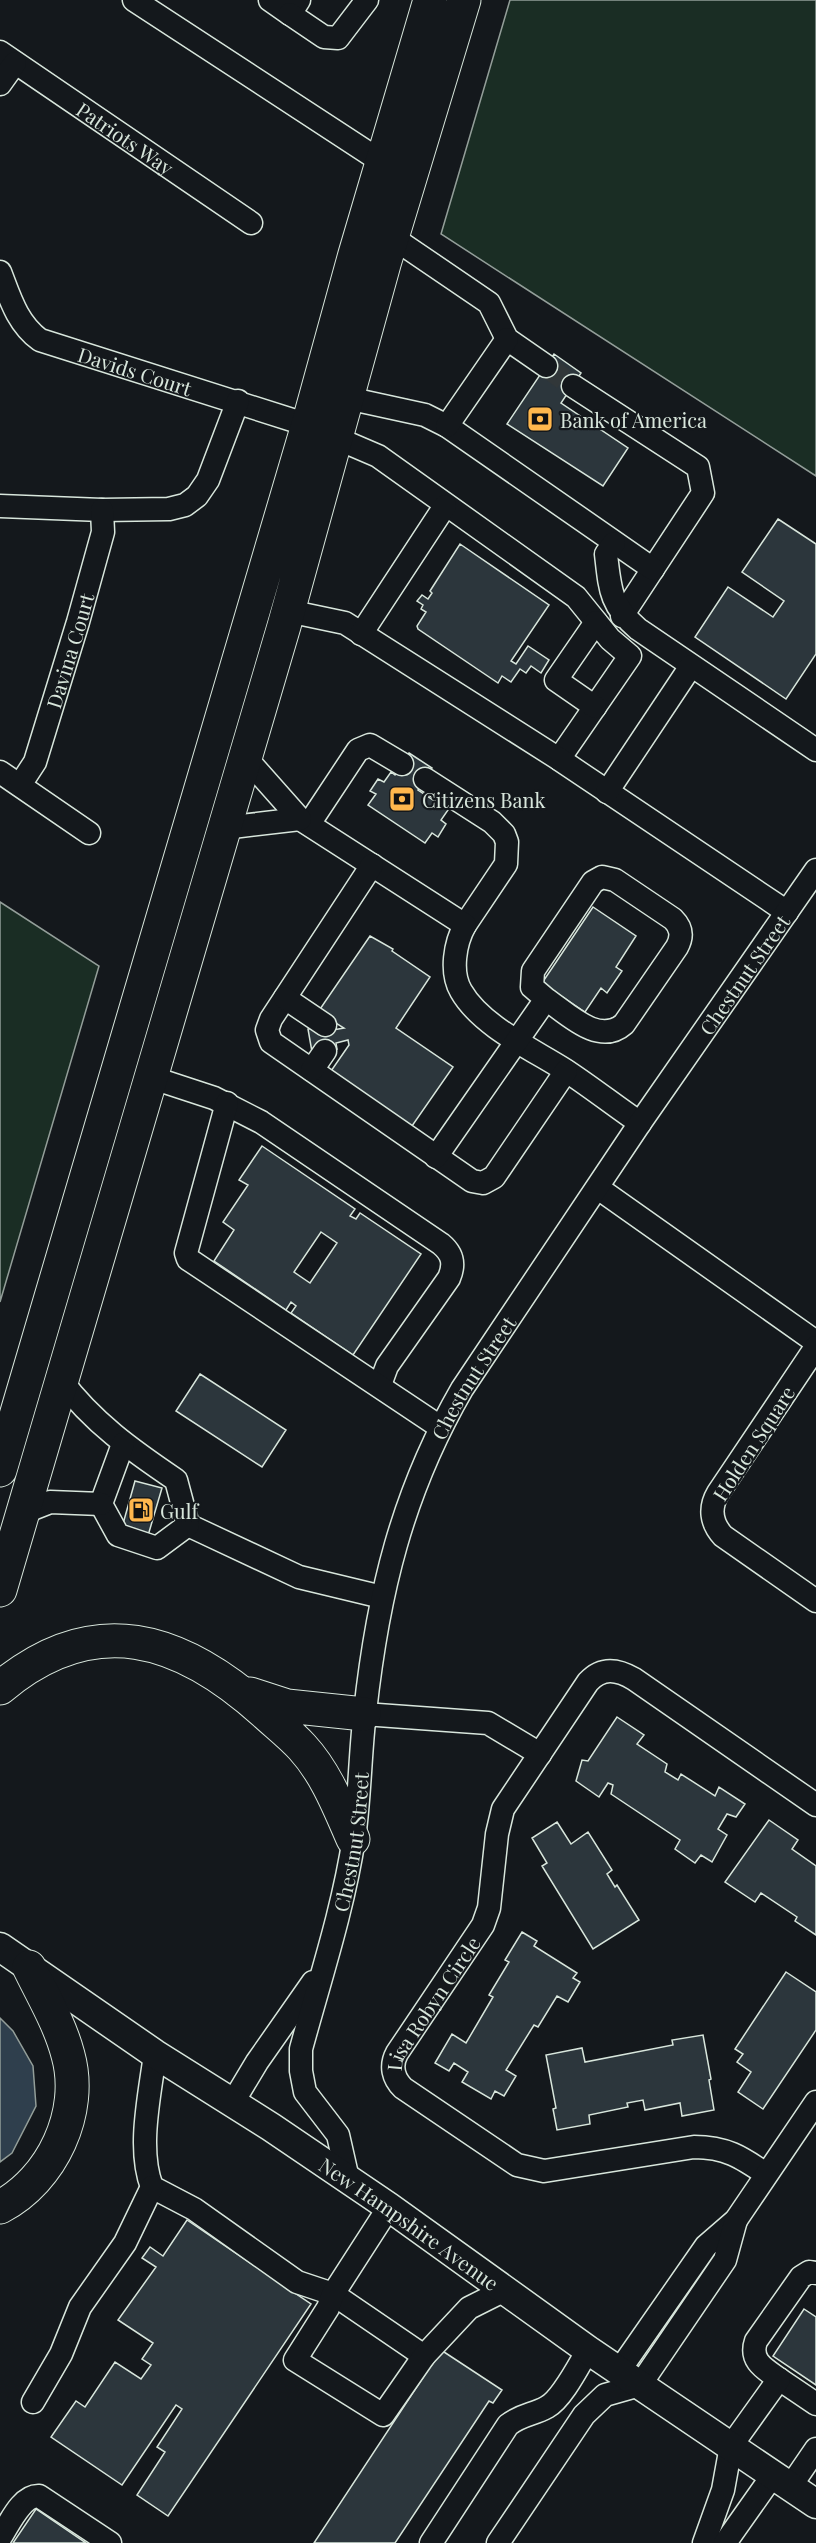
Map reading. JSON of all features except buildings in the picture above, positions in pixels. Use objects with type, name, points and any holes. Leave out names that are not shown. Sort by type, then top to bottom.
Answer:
[{"type":"highway","points":[[0,1590],[288,611],[322,432],[382,162],[430,0]]},
{"type":"highway","points":[[0,1470],[47,1306],[322,432],[347,398],[392,237],[464,0]]},
{"type":"highway","points":[[0,1381],[47,1306]]},
{"type":"highway","points":[[0,1688],[22,1670],[48,1656],[94,1642],[120,1641],[161,1647],[190,1659],[240,1691],[303,1748],[332,1790],[353,1839]]},
{"type":"highway","points":[[240,1691],[287,1706],[364,1714]]},
{"type":"highway","points":[[0,2207],[12,2201],[32,2183],[49,2162],[63,2136],[70,2108],[72,2083],[69,2057],[61,2032],[29,1967]]},
{"type":"main road","name":"New Hampshire Avenue","points":[[0,1947],[154,2054],[233,2102],[348,2179],[588,2350],[816,2504]]},
{"type":"street","points":[[134,0],[382,162]]},
{"type":"street","points":[[270,0],[295,7],[324,37],[338,38],[366,0]]},
{"type":"street","points":[[0,84],[8,58]]},
{"type":"street","name":"Patriots Way","points":[[8,58],[251,223]]},
{"type":"street","points":[[392,237],[489,303],[507,339],[546,366]]},
{"type":"street","name":"Davids Court","points":[[0,272],[22,322],[40,340],[238,401],[322,432],[378,456],[445,506],[576,597],[610,639],[630,656],[595,708]]},
{"type":"street","points":[[447,426],[507,339]]},
{"type":"street","points":[[573,386],[698,467],[703,493],[622,616]]},
{"type":"street","points":[[347,398],[425,415],[447,426],[653,569]]},
{"type":"street","points":[[0,506],[102,510],[169,509],[185,505],[197,496],[208,480],[238,401]]},
{"type":"street","points":[[361,634],[445,506]]},
{"type":"street","name":"Davina Court","points":[[20,785],[35,762],[78,622],[103,531],[102,510]]},
{"type":"street","points":[[614,543],[606,554],[610,590],[622,616],[691,666],[816,750]]},
{"type":"street","points":[[288,611],[345,623],[559,759],[787,912]]},
{"type":"street","points":[[559,759],[595,708],[556,680],[596,622]]},
{"type":"street","points":[[607,792],[691,666]]},
{"type":"street","points":[[224,828],[305,822],[358,750],[370,745],[402,764]]},
{"type":"street","points":[[245,757],[305,822],[465,925]]},
{"type":"street","points":[[0,772],[89,833]]},
{"type":"street","points":[[425,779],[492,822],[504,834],[507,842],[506,864],[458,938],[455,957],[459,988],[480,1015],[640,1123]]},
{"type":"street","points":[[372,865],[268,1025],[268,1039],[436,1157],[472,1181],[483,1183],[491,1180],[566,1071]]},
{"type":"street","name":"Chestnut Street","points":[[348,2179],[338,2135],[305,2092],[301,2071],[301,2049],[338,1918],[353,1839],[371,1657],[382,1597],[404,1513],[420,1470],[440,1427],[490,1346],[640,1123],[816,870]]},
{"type":"street","points":[[606,877],[615,880],[673,919],[679,927],[681,937],[677,947],[624,1024],[616,1031],[604,1033],[593,1030],[546,999],[532,987],[533,971],[596,879],[606,877]]},
{"type":"street","points":[[285,998],[325,1025]]},
{"type":"street","points":[[436,1157],[546,999]]},
{"type":"street","points":[[312,1070],[325,1051]]},
{"type":"street","points":[[150,1077],[227,1103],[261,1122],[441,1244],[451,1254],[453,1266],[449,1278],[387,1366],[380,1385]]},
{"type":"street","points":[[227,1103],[186,1252],[188,1258],[440,1427]]},
{"type":"street","points":[[598,1188],[816,1342]]},
{"type":"street","name":"Holden Square","points":[[816,1347],[718,1493],[712,1511],[714,1524],[723,1536],[816,1601]]},
{"type":"street","points":[[61,1380],[79,1405],[123,1444],[176,1480],[188,1525],[298,1577],[382,1597]]},
{"type":"street","points":[[123,1444],[101,1504],[118,1535],[157,1548],[188,1525]]},
{"type":"street","points":[[22,1513],[50,1502],[101,1504]]},
{"type":"street","name":"Lisa Robyn Circle","points":[[766,2174],[734,2153],[708,2147],[694,2147],[550,2171],[517,2165],[403,2088],[395,2079],[392,2068],[397,2053],[483,1925],[489,1908],[497,1834],[503,1809],[588,1683],[599,1673],[616,1671],[634,1678],[816,1805]]},
{"type":"street","points":[[364,1714],[488,1723],[540,1755]]},
{"type":"street","name":"Chestnut Street","points":[[233,2102],[324,1966]]},
{"type":"street","points":[[154,2054],[145,2171],[152,2187],[194,2209],[297,2282],[333,2294],[424,2356]]},
{"type":"street","points":[[498,2543],[571,2435],[598,2400],[629,2378],[706,2246],[736,2220],[816,2102]]},
{"type":"street","points":[[33,2402],[61,2354],[80,2307],[125,2243],[152,2187]]},
{"type":"street","points":[[389,2207],[333,2294],[328,2308],[295,2360],[383,2415],[424,2356],[471,2306],[505,2290]]},
{"type":"street","points":[[816,2273],[809,2272],[801,2277],[754,2346],[754,2355],[759,2364],[816,2404]]},
{"type":"street","points":[[431,2543],[508,2425],[519,2416],[548,2407],[558,2396],[588,2350]]},
{"type":"street","points":[[704,2543],[723,2490],[731,2446],[779,2379]]},
{"type":"street","points":[[536,2411],[571,2435]]},
{"type":"street","points":[[724,2543],[782,2481],[816,2449]]},
{"type":"street","points":[[0,2538],[25,2502],[33,2496],[39,2496],[110,2543]]},
{"type":"green space","points":[[510,0],[816,0],[816,476],[441,234]]},
{"type":"green space","points":[[0,902],[99,966],[0,1302]]},
{"type":"water","points":[[0,2018],[13,2031],[33,2066],[36,2106],[12,2153],[0,2162]]},
{"type":"tunnel","points":[[546,366],[573,386]]},
{"type":"place","name":"Bank of America","points":[[540,419]]},
{"type":"place","name":"Citizens Bank","points":[[402,799]]},
{"type":"place","name":"Gulf","points":[[141,1510]]}]
